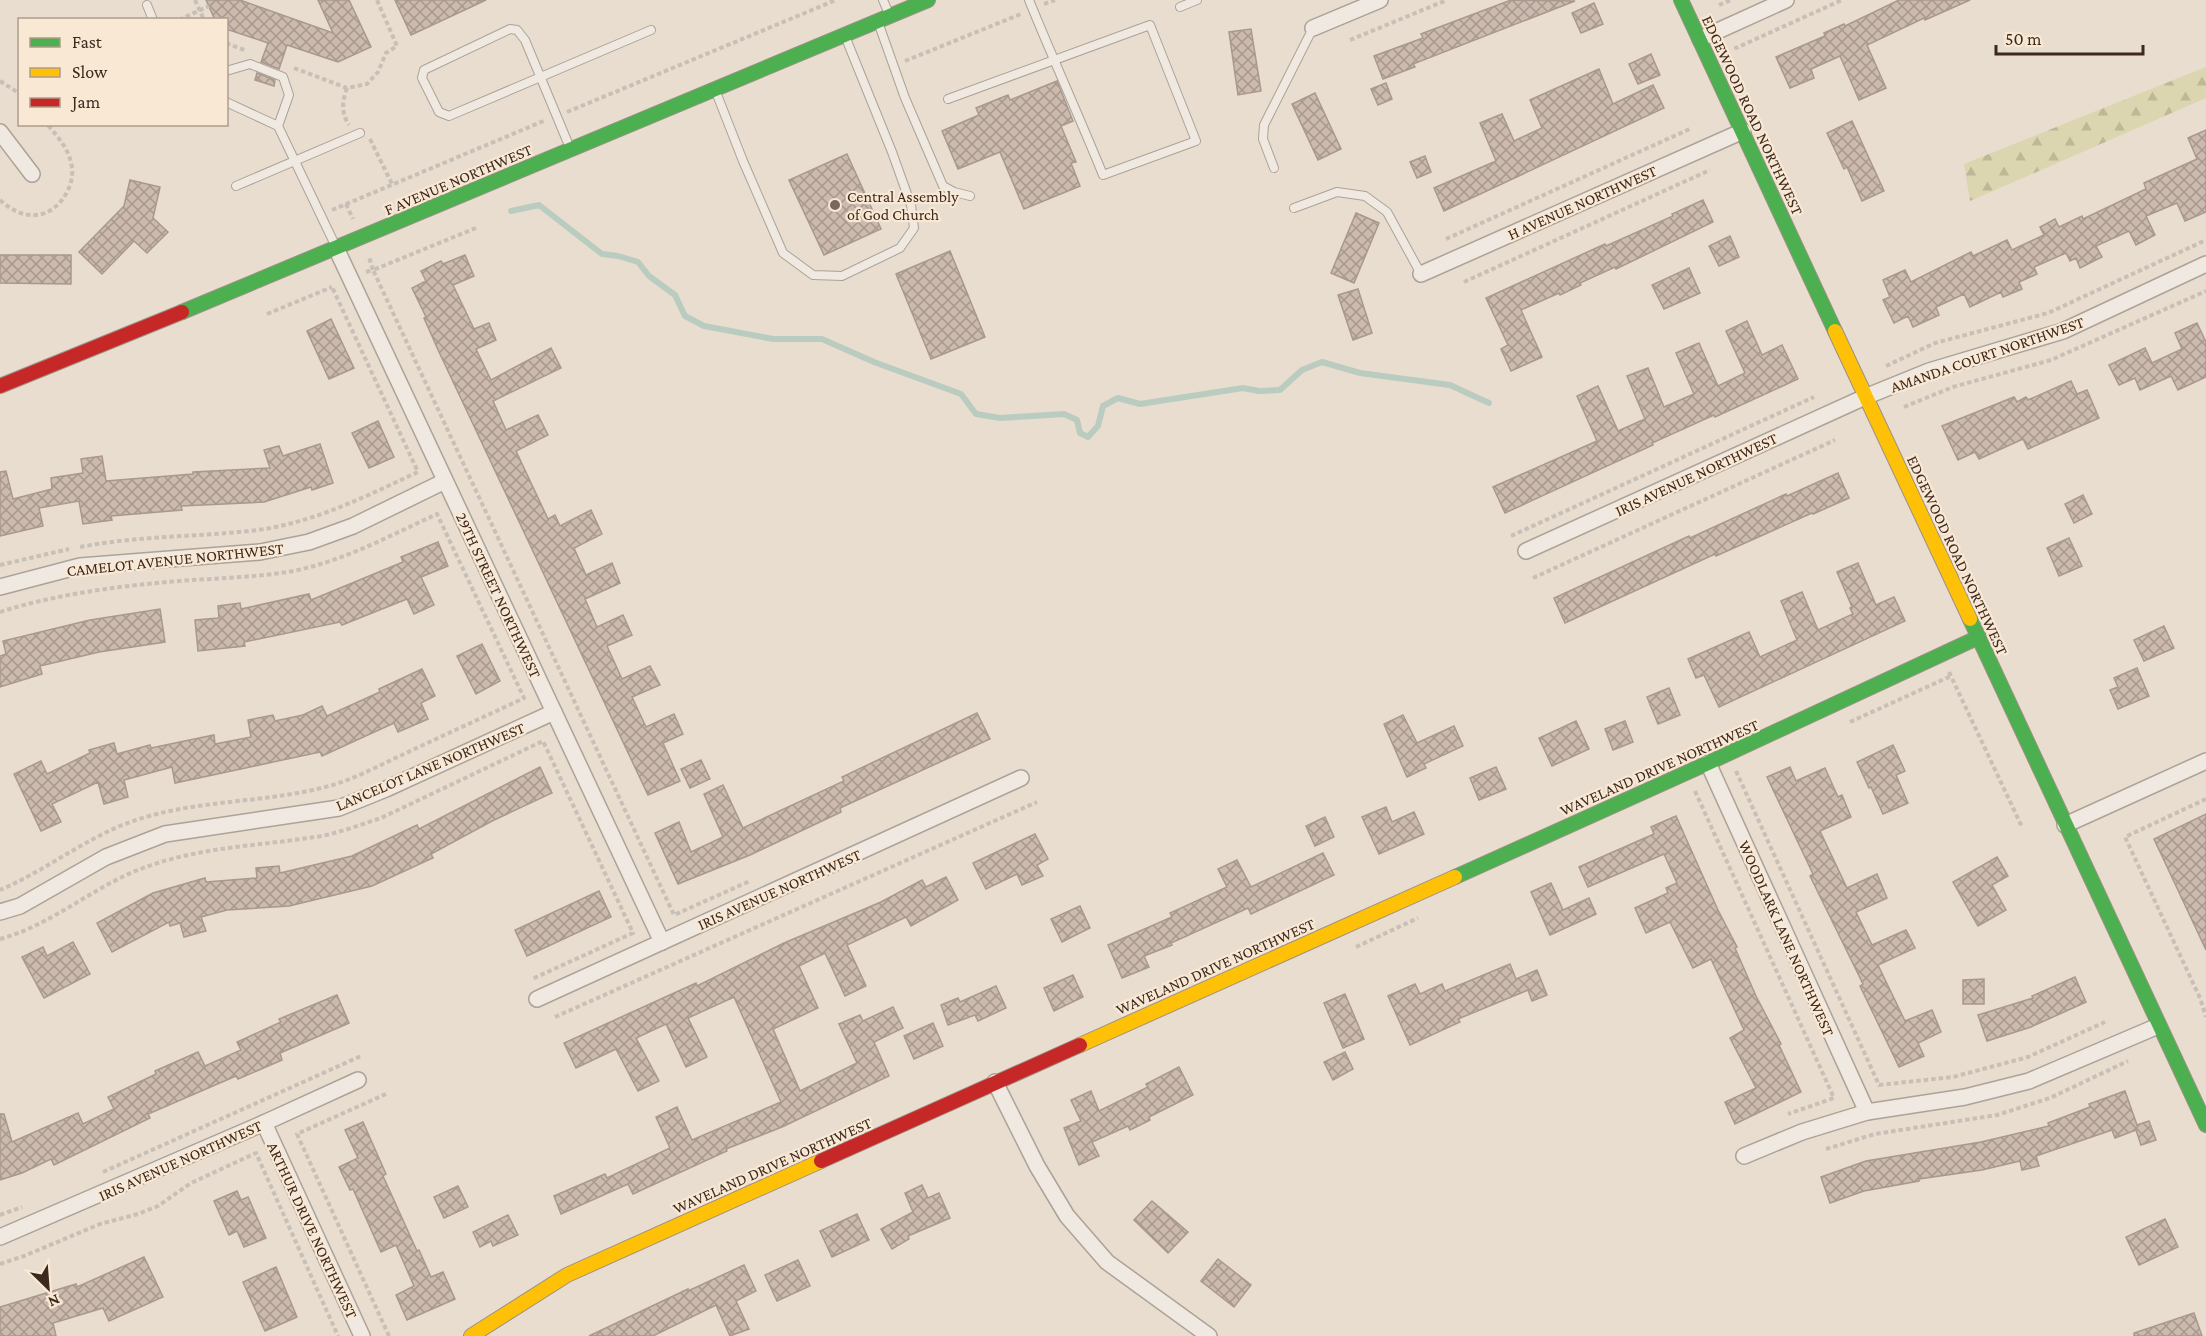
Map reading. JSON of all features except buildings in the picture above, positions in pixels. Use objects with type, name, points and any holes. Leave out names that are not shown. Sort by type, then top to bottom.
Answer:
[{"type":"main road","name":"F AVENUE NORTHWEST","points":[[0,386],[928,0]]},
{"type":"main road","name":"EDGEWOOD ROAD NORTHWEST","points":[[1681,0],[2206,1125]]},
{"type":"main road","name":"WAVELAND DRIVE NORTHWEST","points":[[471,1336],[567,1275],[1687,773],[1979,637]]},
{"type":"street","points":[[1313,28],[1380,0]]},
{"type":"street","points":[[1700,39],[1786,0]]},
{"type":"street","name":"H AVENUE NORTHWEST","points":[[1421,274],[1743,131]]},
{"type":"street","points":[[0,132],[32,174]]},
{"type":"street","name":"29TH STREET NORTHWEST","points":[[336,248],[662,942]]},
{"type":"street","name":"AMANDA COURT NORTHWEST","points":[[1865,397],[1929,371],[2063,331],[2206,264]]},
{"type":"street","name":"IRIS AVENUE NORTHWEST","points":[[1526,551],[1865,397]]},
{"type":"street","name":"CAMELOT AVENUE NORTHWEST","points":[[0,586],[80,566],[261,552],[309,542],[353,526],[446,481]]},
{"type":"street","name":"LANCELOT LANE NORTHWEST","points":[[0,912],[20,906],[106,857],[165,834],[339,808],[386,789],[554,712]]},
{"type":"street","points":[[2065,825],[2206,761]]},
{"type":"street","name":"WOODLARK LANE NORTHWEST","points":[[1708,763],[1867,1112]]},
{"type":"street","name":"IRIS AVENUE NORTHWEST","points":[[537,999],[1021,778]]},
{"type":"street","points":[[1744,1156],[1802,1132],[1867,1112],[1965,1097],[2029,1081],[2158,1026]]},
{"type":"street","name":"IRIS AVENUE NORTHWEST","points":[[0,1237],[358,1080]]},
{"type":"street","points":[[996,1082],[1037,1166],[1067,1216],[1107,1262],[1209,1336]]},
{"type":"street","name":"ARTHUR DRIVE NORTHWEST","points":[[264,1123],[362,1336]]},
{"type":"lane","points":[[883,0],[884,18],[894,66],[905,98],[943,186],[954,192],[970,196]]},
{"type":"lane","points":[[948,99],[1055,60],[1150,25],[1196,141],[1103,175],[1055,60],[1029,0]]},
{"type":"lane","points":[[1180,7],[1197,0]]},
{"type":"lane","points":[[147,5],[152,18]]},
{"type":"lane","points":[[1274,168],[1263,139],[1264,124],[1313,28]]},
{"type":"lane","points":[[570,150],[539,76],[525,40],[517,30],[510,29],[424,70],[422,78],[439,112],[449,116],[539,76],[651,30]]},
{"type":"lane","points":[[715,89],[783,253],[813,275],[842,276],[900,248],[914,228],[911,205],[892,152],[844,35]]},
{"type":"lane","points":[[228,70],[250,64],[283,77],[289,95],[278,126]]},
{"type":"lane","points":[[228,103],[278,126],[336,248]]},
{"type":"lane","points":[[236,186],[360,133]]},
{"type":"lane","points":[[1294,208],[1337,192],[1365,196],[1387,213],[1421,274]]},
{"type":"path","points":[[195,0],[203,18]]},
{"type":"path","points":[[292,67],[347,88],[367,84],[378,72],[386,53],[397,46],[377,0]]},
{"type":"path","points":[[320,214],[836,0]]},
{"type":"path","points":[[894,66],[1055,0]]},
{"type":"path","points":[[1350,40],[1447,0]]},
{"type":"path","points":[[1716,0],[1719,6],[1731,0]]},
{"type":"path","points":[[1736,46],[1736,48],[1842,0]]},
{"type":"path","points":[[183,18],[209,6]]},
{"type":"path","points":[[228,44],[248,51]]},
{"type":"path","points":[[0,81],[18,93]]},
{"type":"path","points":[[0,200],[11,211],[31,215],[49,213],[63,200],[71,183],[72,168],[64,145],[49,126]]},
{"type":"path","points":[[1446,239],[1692,128]]},
{"type":"path","points":[[1464,282],[1710,171]]},
{"type":"path","points":[[346,204],[357,228]]},
{"type":"path","points":[[366,272],[476,228]]},
{"type":"path","points":[[1886,366],[1935,343],[2048,313],[2206,240]]},
{"type":"path","points":[[369,257],[373,270],[674,915]]},
{"type":"path","points":[[267,314],[341,282]]},
{"type":"path","points":[[0,565],[130,539],[250,531],[286,525],[321,515],[418,472],[332,287]]},
{"type":"path","points":[[1511,536],[1815,397]]},
{"type":"path","points":[[1533,578],[1835,440]]},
{"type":"path","points":[[0,890],[23,880],[64,854],[121,826],[195,805],[294,794],[331,786],[524,698],[437,514]]},
{"type":"path","points":[[1938,657],[1951,676],[2022,827]]},
{"type":"path","points":[[1850,722],[1951,676]]},
{"type":"path","points":[[0,939],[48,919],[101,887],[143,868],[209,849],[317,837],[356,826],[381,818],[543,741],[633,933],[532,979]]},
{"type":"path","points":[[1728,754],[1879,1085],[1953,1077],[2008,1063],[2028,1057],[2105,1022]]},
{"type":"path","points":[[1687,773],[1834,1098],[1788,1114]]},
{"type":"path","points":[[2206,799],[2125,837],[2200,998],[2206,1017]]},
{"type":"path","points":[[555,1017],[1037,802]]},
{"type":"path","points":[[668,917],[750,880]]},
{"type":"path","points":[[101,1173],[362,1056]]},
{"type":"path","points":[[386,1094],[297,1134],[388,1336]]},
{"type":"path","points":[[0,1264],[100,1224],[158,1206],[191,1183],[256,1153],[338,1336]]},
{"type":"path","points":[[0,1215],[30,1204]]},
{"type":"green space","points":[[2206,67],[2206,98],[1970,201],[1964,164]]},
{"type":"waterway","points":[[511,211],[539,205],[602,254],[638,262],[649,276],[675,295],[685,316],[704,326],[773,339],[822,339],[874,362],[961,394],[976,414],[1000,418],[1064,414],[1077,420],[1080,433],[1088,437],[1098,426],[1103,406],[1118,398],[1140,404],[1243,388],[1259,391],[1280,390],[1302,370],[1322,362],[1360,373],[1450,385],[1489,403]]},
{"type":"traffic: fast","points":[[182,312],[928,0]]},
{"type":"traffic: fast","points":[[1681,0],[1835,331]]},
{"type":"traffic: fast","points":[[1970,619],[2206,1125]]},
{"type":"traffic: fast","points":[[1455,877],[1979,637]]},
{"type":"traffic: slow","points":[[1835,331],[1970,619]]},
{"type":"traffic: slow","points":[[1080,1045],[1455,877]]},
{"type":"traffic: slow","points":[[471,1336],[567,1275],[821,1161]]},
{"type":"traffic: jam","points":[[0,386],[182,312]]},
{"type":"traffic: jam","points":[[821,1161],[1080,1045]]},
{"type":"place","name":"Central Assembly of God Church","points":[[835,205]]}]
